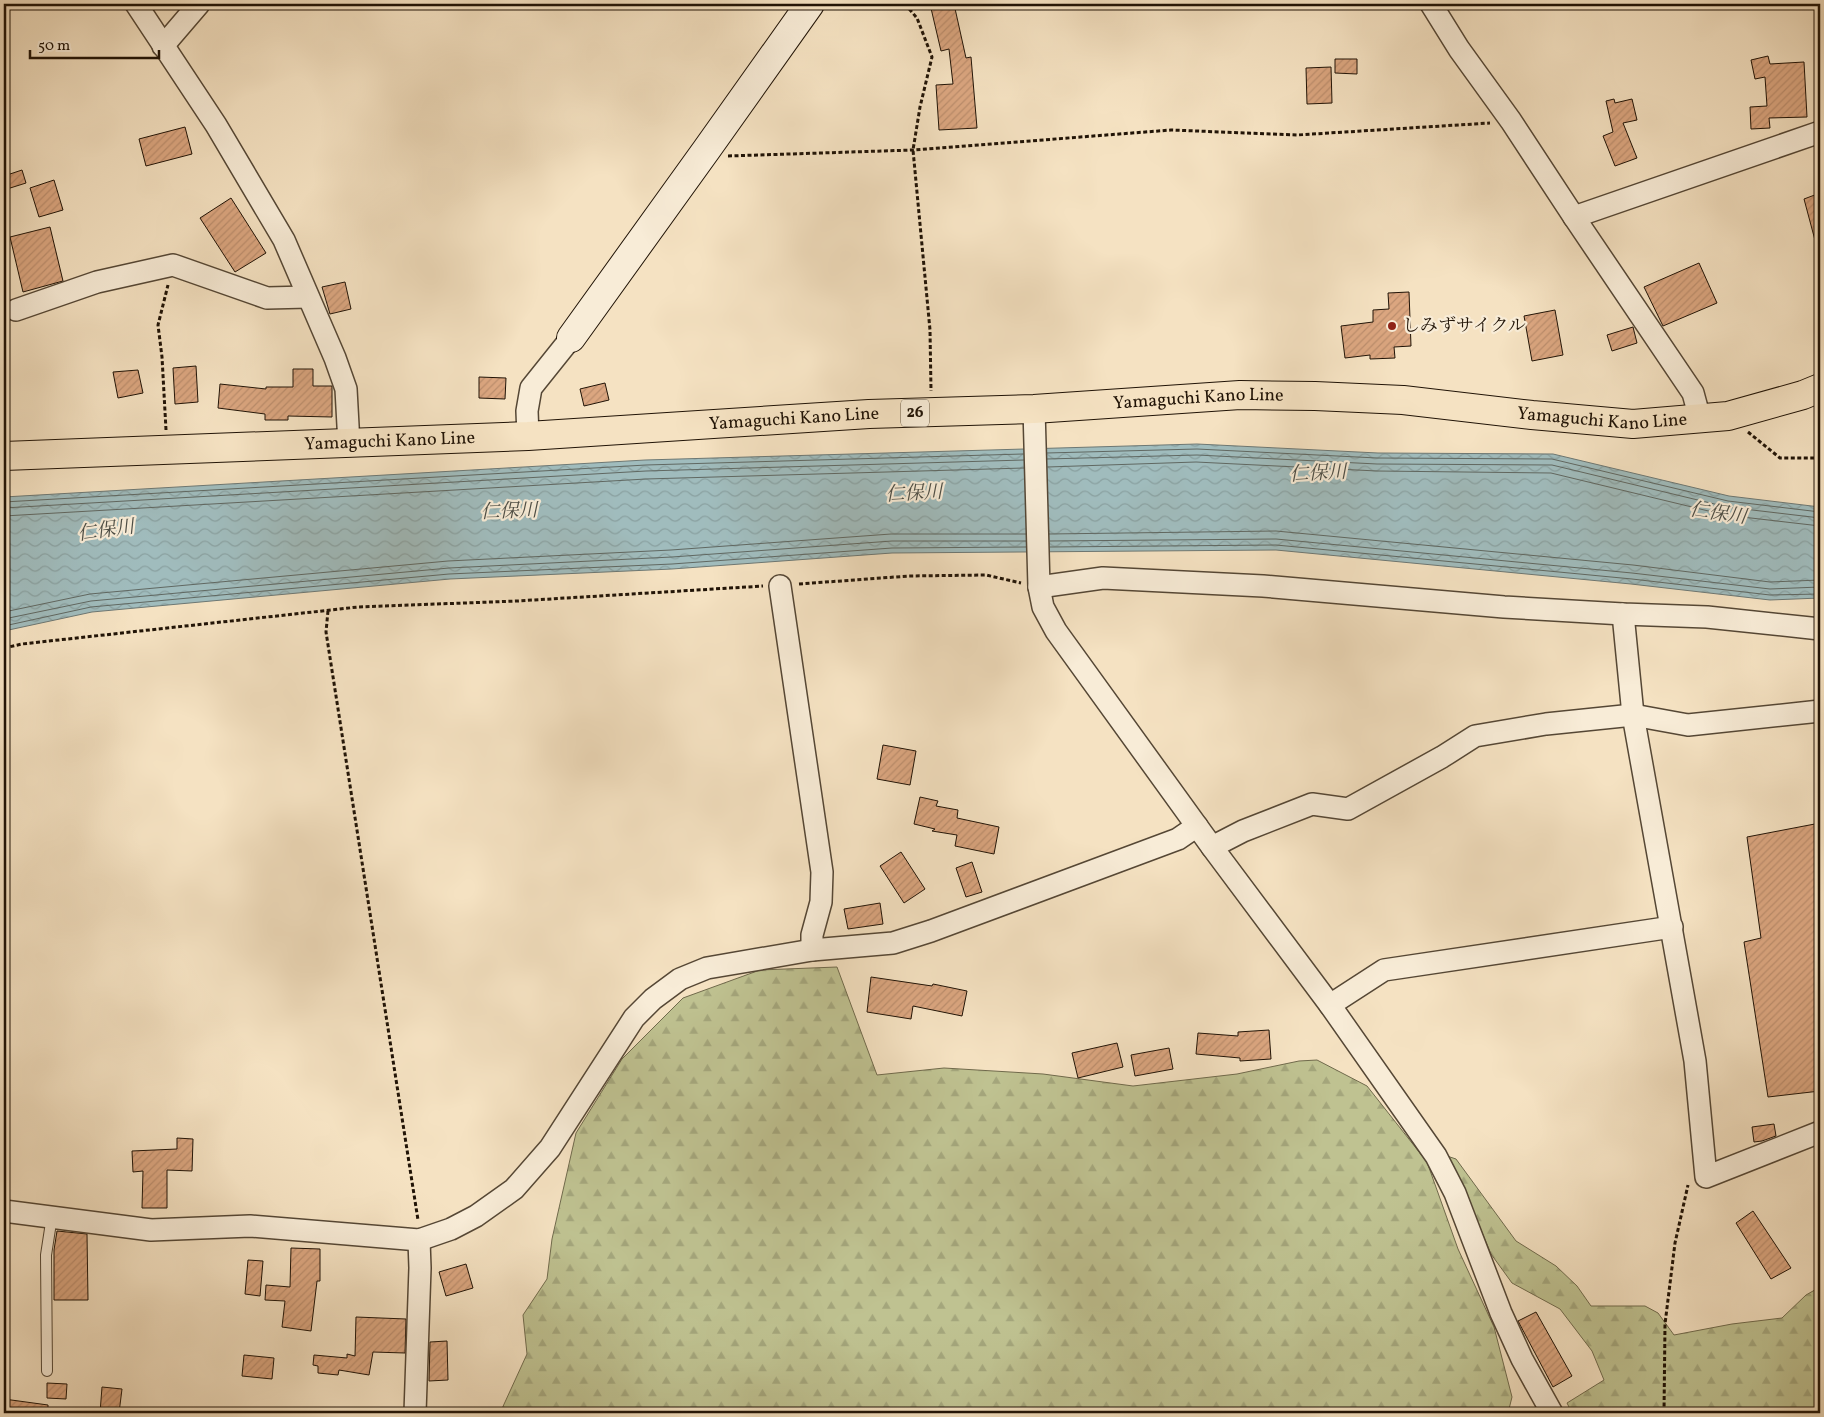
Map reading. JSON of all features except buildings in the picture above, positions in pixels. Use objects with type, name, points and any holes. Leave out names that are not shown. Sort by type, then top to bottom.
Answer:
[{"type":"main road","name":"Yamaguchi Kano Line","points":[[4,456],[528,436],[931,412],[1035,421],[1240,395],[1404,400],[1532,416],[1633,424],[1728,416],[1803,395],[1820,388]]},
{"type":"street","points":[[136,4],[211,118],[284,240],[335,358],[346,389],[349,444]]},
{"type":"street","points":[[163,46],[199,4]]},
{"type":"street","points":[[528,436],[526,411],[531,388],[571,338],[810,4]]},
{"type":"street","points":[[1432,4],[1459,49],[1511,122],[1693,394],[1700,419]]},
{"type":"street","points":[[1574,217],[1820,132]]},
{"type":"street","points":[[16,310],[97,282],[173,265],[267,298],[308,298]]},
{"type":"street","points":[[1035,421],[1039,583],[1042,607],[1056,631],[1330,1006],[1436,1156],[1455,1193],[1501,1313],[1519,1352],[1552,1413]]},
{"type":"street","points":[[1039,583],[1103,578],[1263,586],[1504,607],[1707,617],[1820,629]]},
{"type":"street","points":[[780,586],[822,872],[821,902],[812,935],[812,950]]},
{"type":"street","points":[[1622,614],[1633,715],[1695,1061],[1706,1177],[1820,1132]]},
{"type":"street","points":[[1212,847],[1243,831],[1312,804],[1348,809],[1442,757],[1474,736],[1546,724],[1633,715],[1688,726],[1820,711]]},
{"type":"street","points":[[4,1211],[152,1230],[250,1226],[419,1240],[451,1229],[476,1216],[514,1189],[550,1148],[634,1018],[652,999],[680,979],[707,968],[812,950],[893,943],[931,931],[1178,839],[1197,826]]},
{"type":"street","points":[[1330,1006],[1384,970],[1672,927]]},
{"type":"street","points":[[416,1413],[419,1240]]},
{"type":"lane","points":[[46,1371],[46,1255],[52,1216]]},
{"type":"path","points":[[905,4],[917,18],[932,57],[920,107],[913,150],[930,330],[931,412]]},
{"type":"path","points":[[707,150],[716,157],[913,150],[1171,130],[1297,134],[1511,122]]},
{"type":"path","points":[[167,450],[162,357],[158,325],[173,265]]},
{"type":"path","points":[[1728,416],[1780,458],[1820,458]]},
{"type":"path","points":[[4,648],[22,644],[358,607],[516,601],[740,586],[780,586],[909,576],[986,575],[1039,583]]},
{"type":"path","points":[[328,611],[326,632],[418,1214],[419,1240]]},
{"type":"path","points":[[1664,1413],[1665,1324],[1675,1244],[1689,1182],[1706,1177]]},
{"type":"green space","points":[[837,967],[877,1075],[944,1068],[1043,1074],[1133,1086],[1237,1074],[1299,1061],[1317,1060],[1367,1086],[1427,1162],[1458,1249],[1494,1327],[1512,1397],[1508,1413],[500,1413],[527,1354],[523,1315],[547,1279],[552,1239],[576,1133],[622,1059],[683,998],[760,970]]},
{"type":"green space","points":[[1444,1155],[1456,1159],[1516,1241],[1556,1266],[1577,1286],[1591,1306],[1645,1306],[1658,1313],[1674,1335],[1732,1324],[1782,1318],[1806,1295],[1820,1287],[1820,1413],[1654,1413],[1651,1410],[1648,1413],[1572,1413],[1567,1403],[1604,1380],[1592,1351],[1560,1309],[1512,1283],[1491,1254],[1466,1194]]},
{"type":"water","name":"仁保川","points":[[1197,444],[1378,453],[1553,454],[1729,496],[1820,507],[1820,598],[1770,600],[1631,584],[1276,550],[892,553],[672,569],[450,579],[92,612],[4,631],[4,497],[645,460]]},
{"type":"place","name":"しみずサイクル","points":[[1392,326]]}]
